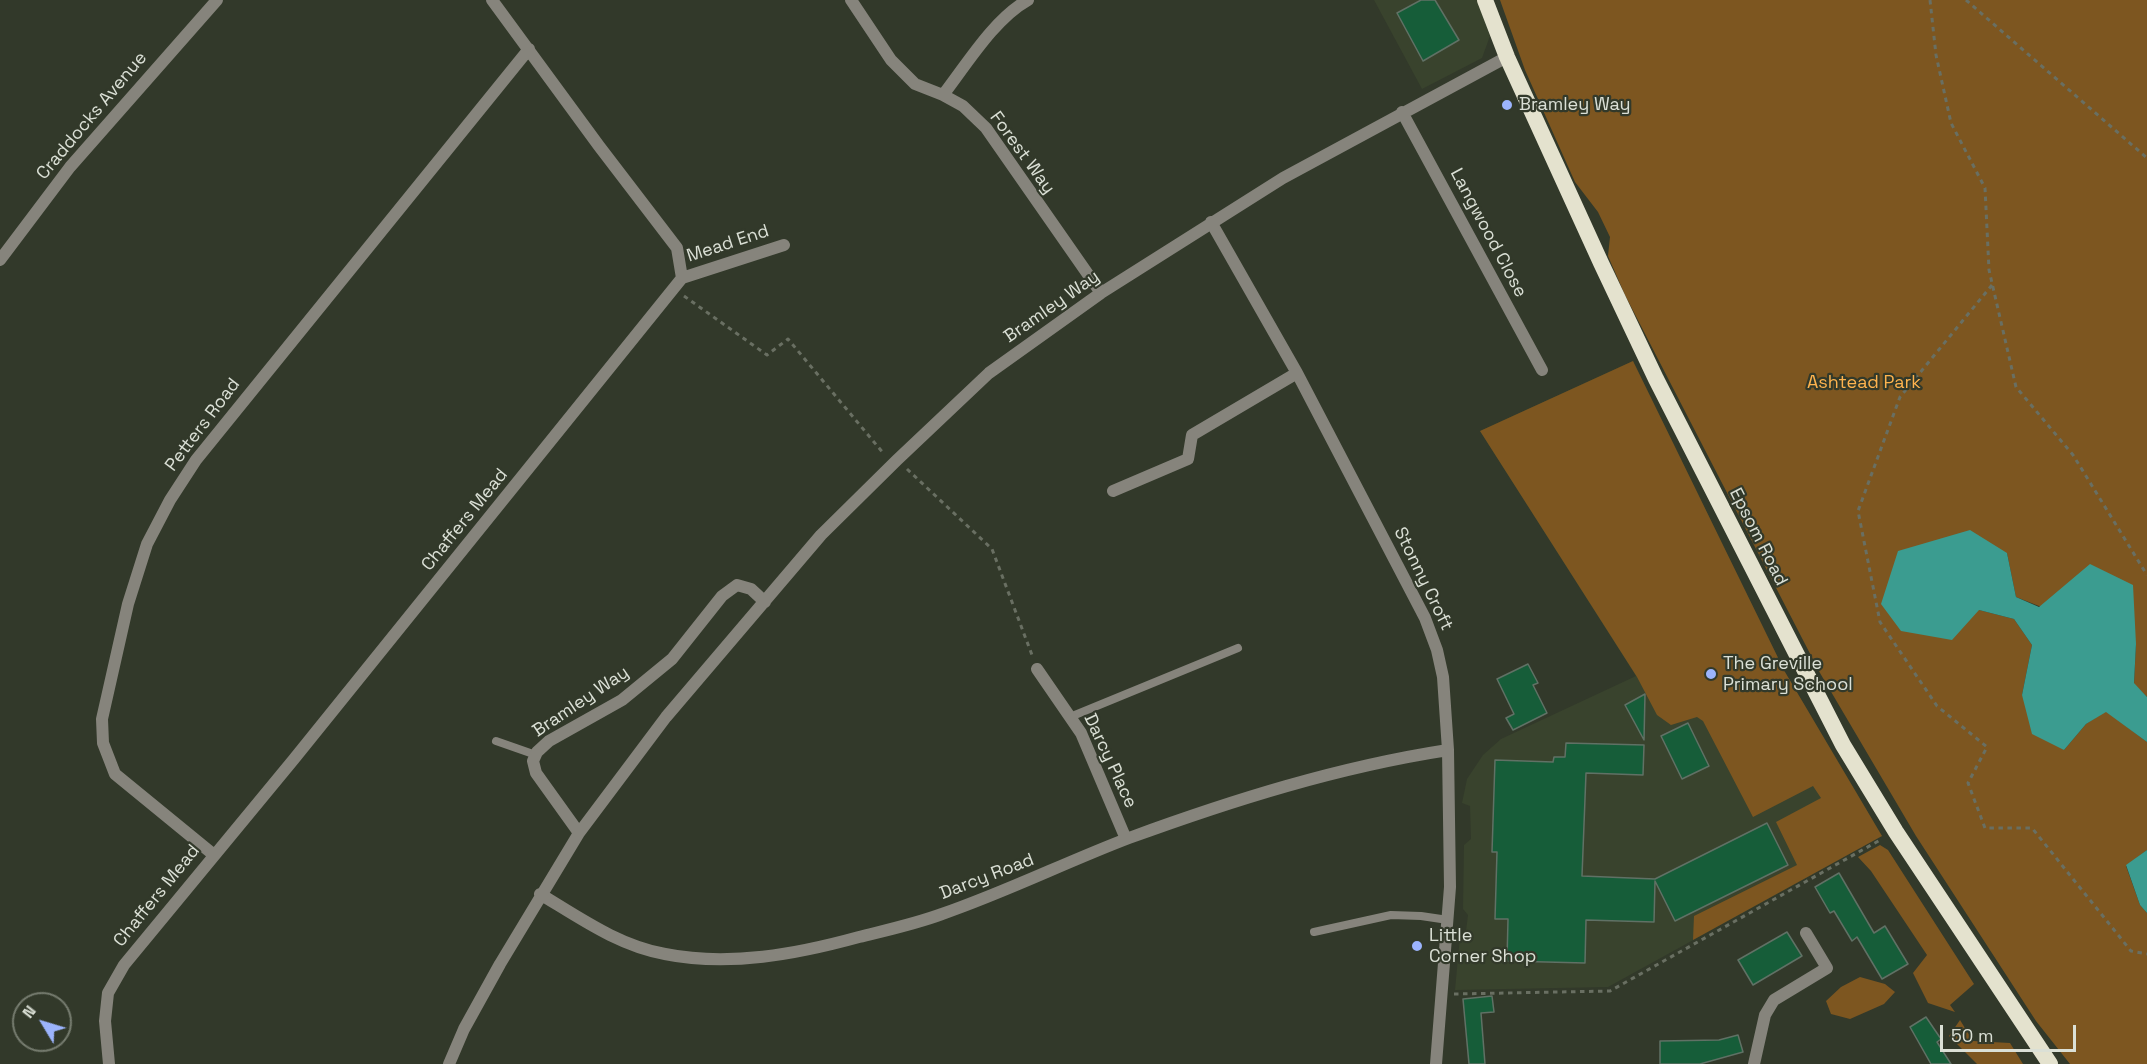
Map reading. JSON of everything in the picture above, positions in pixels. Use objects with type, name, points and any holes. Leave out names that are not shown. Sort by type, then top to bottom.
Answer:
[{"type":"highway","name":"Epsom Road","points":[[1485,0],[1507,57],[1661,390],[1844,745],[1896,832],[2050,1064]]},
{"type":"street","name":"Craddocks Avenue","points":[[0,260],[70,166],[217,0]]},
{"type":"street","points":[[492,0],[677,248],[682,278]]},
{"type":"street","name":"Forest Way","points":[[851,0],[891,60],[915,84],[963,106],[986,128],[1101,293]]},
{"type":"street","points":[[943,95],[1002,21],[1014,8],[1028,0]]},
{"type":"street","name":"Petters Road","points":[[214,855],[115,774],[103,743],[102,719],[113,664],[128,604],[147,544],[170,500],[196,460],[529,49]]},
{"type":"street","name":"Bramley Way","points":[[449,1064],[464,1029],[540,894],[579,833],[666,717],[821,536],[895,462],[989,373],[1101,293],[1283,178],[1507,57]]},
{"type":"street","name":"Langwood Close","points":[[1402,112],[1542,370]]},
{"type":"street","name":"Stonny Croft","points":[[1211,222],[1297,373],[1425,618],[1437,650],[1443,677],[1448,750],[1448,920],[1436,1064]]},
{"type":"street","name":"Mead End","points":[[682,278],[784,245]]},
{"type":"street","name":"Chaffers Mead","points":[[109,1064],[105,1021],[108,993],[124,965],[294,759],[682,278]]},
{"type":"street","points":[[1113,491],[1188,459],[1192,435],[1297,373]]},
{"type":"street","name":"Bramley Way","points":[[579,833],[536,773],[533,761],[536,755],[549,741],[622,699],[672,659],[722,596],[737,585],[751,590],[765,602]]},
{"type":"street","name":"Darcy Place","points":[[1037,669],[1081,733],[1126,840]]},
{"type":"street","name":"Darcy Road","points":[[540,894],[597,928],[637,948],[666,955],[700,958],[792,954],[942,915],[1126,840],[1237,800],[1314,778],[1448,750]]},
{"type":"street","points":[[1754,1064],[1765,1014],[1774,1000],[1827,968],[1806,933]]},
{"type":"lane","points":[[1070,717],[1238,648]]},
{"type":"lane","points":[[496,741],[536,755]]},
{"type":"lane","points":[[1314,932],[1391,915],[1448,920]]},
{"type":"path","points":[[1930,0],[1936,55],[1951,123],[1985,188],[1989,270],[2016,387],[2073,455],[2147,575]]},
{"type":"path","points":[[1966,0],[2147,158]]},
{"type":"path","points":[[1992,285],[1900,397],[1858,511],[1880,622],[1937,706],[1987,747],[1968,783],[1985,828],[2032,828],[2131,951],[2147,954]]},
{"type":"path","points":[[675,289],[767,355],[788,339],[895,462],[992,549],[1037,669]]},
{"type":"path","points":[[1441,994],[1610,991],[1896,832]]},
{"type":"shaded area","points":[[1374,0],[1477,0],[1490,36],[1482,58],[1422,89]]},
{"type":"shaded area","name":"The Greville Primary School","points":[[1633,361],[1785,672],[1882,836],[1608,987],[1455,990],[1460,936],[1466,931],[1468,915],[1463,909],[1464,845],[1471,839],[1470,806],[1462,803],[1467,779],[1483,755],[1501,739],[1636,676],[1480,431]]},
{"type":"green space","name":"Ashtead Park","points":[[1500,0],[2147,0],[2147,697],[2134,684],[2136,644],[2016,597],[2007,553],[1979,610],[2014,619],[2032,645],[2022,695],[2064,750],[2086,724],[2106,711],[2147,742],[2147,850],[2126,866],[2140,905],[2147,913],[2147,1064],[2070,1064],[2036,1021],[1916,836],[1820,673],[1625,295],[1608,256],[1610,237],[1598,212],[1575,182],[1525,70]]},
{"type":"green space","points":[[1633,361],[1785,672],[1882,836],[1693,940],[1694,916],[1797,865],[1776,822],[1821,798],[1813,786],[1753,817],[1703,721],[1697,717],[1671,725],[1657,715],[1637,677],[1480,431]]},
{"type":"green space","points":[[1880,845],[1888,850],[1974,984],[1950,1005],[1955,1012],[1928,1003],[1913,973],[1927,955],[1871,871],[1858,857]]},
{"type":"green space","points":[[1860,977],[1885,984],[1895,992],[1884,1004],[1850,1019],[1831,1014],[1826,1001],[1841,987]]},
{"type":"green space","points":[[1960,1020],[1973,1041],[2010,1043],[2023,1064],[1977,1064],[1949,1036]]},
{"type":"water","points":[[1970,530],[2007,553],[2016,597],[2039,607],[2090,564],[2133,585],[2136,644],[2134,683],[2147,697],[2147,742],[2106,712],[2086,724],[2064,750],[2032,734],[2022,695],[2032,645],[2014,619],[1979,610],[1952,640],[1901,631],[1881,604],[1898,551]]},
{"type":"water","points":[[2147,850],[2147,913],[2140,905],[2126,865]]},
{"type":"building","points":[[1421,0],[1435,0],[1459,40],[1423,61],[1397,13]]},
{"type":"building","points":[[1528,664],[1538,683],[1533,685],[1547,713],[1513,730],[1506,718],[1514,714],[1497,679]]},
{"type":"building","points":[[1645,694],[1644,740],[1625,705]]},
{"type":"building","points":[[1688,723],[1709,766],[1682,779],[1661,736]]},
{"type":"building","points":[[1566,743],[1644,745],[1643,775],[1586,773],[1582,876],[1655,879],[1767,823],[1788,865],[1675,921],[1655,881],[1654,922],[1586,920],[1585,963],[1507,961],[1508,919],[1495,919],[1497,852],[1492,852],[1495,760],[1553,762],[1554,757],[1565,757]]},
{"type":"building","points":[[1839,873],[1874,933],[1885,926],[1908,964],[1882,979],[1857,937],[1852,941],[1834,911],[1830,913],[1815,887]]},
{"type":"building","points":[[1787,932],[1802,956],[1753,985],[1738,960]]},
{"type":"building","points":[[1492,996],[1494,1012],[1481,1013],[1485,1064],[1469,1064],[1463,999]]},
{"type":"building","points":[[1926,1017],[1941,1039],[1937,1042],[1951,1064],[1931,1064],[1910,1027]]},
{"type":"building","points":[[1738,1035],[1743,1052],[1700,1064],[1660,1064],[1660,1041],[1719,1040]]},
{"type":"place","name":"Bramley Way","points":[[1507,105]]},
{"type":"place","name":"The Greville Primary School","points":[[1711,674]]},
{"type":"place","name":"Little Corner Shop","points":[[1417,946]]}]
